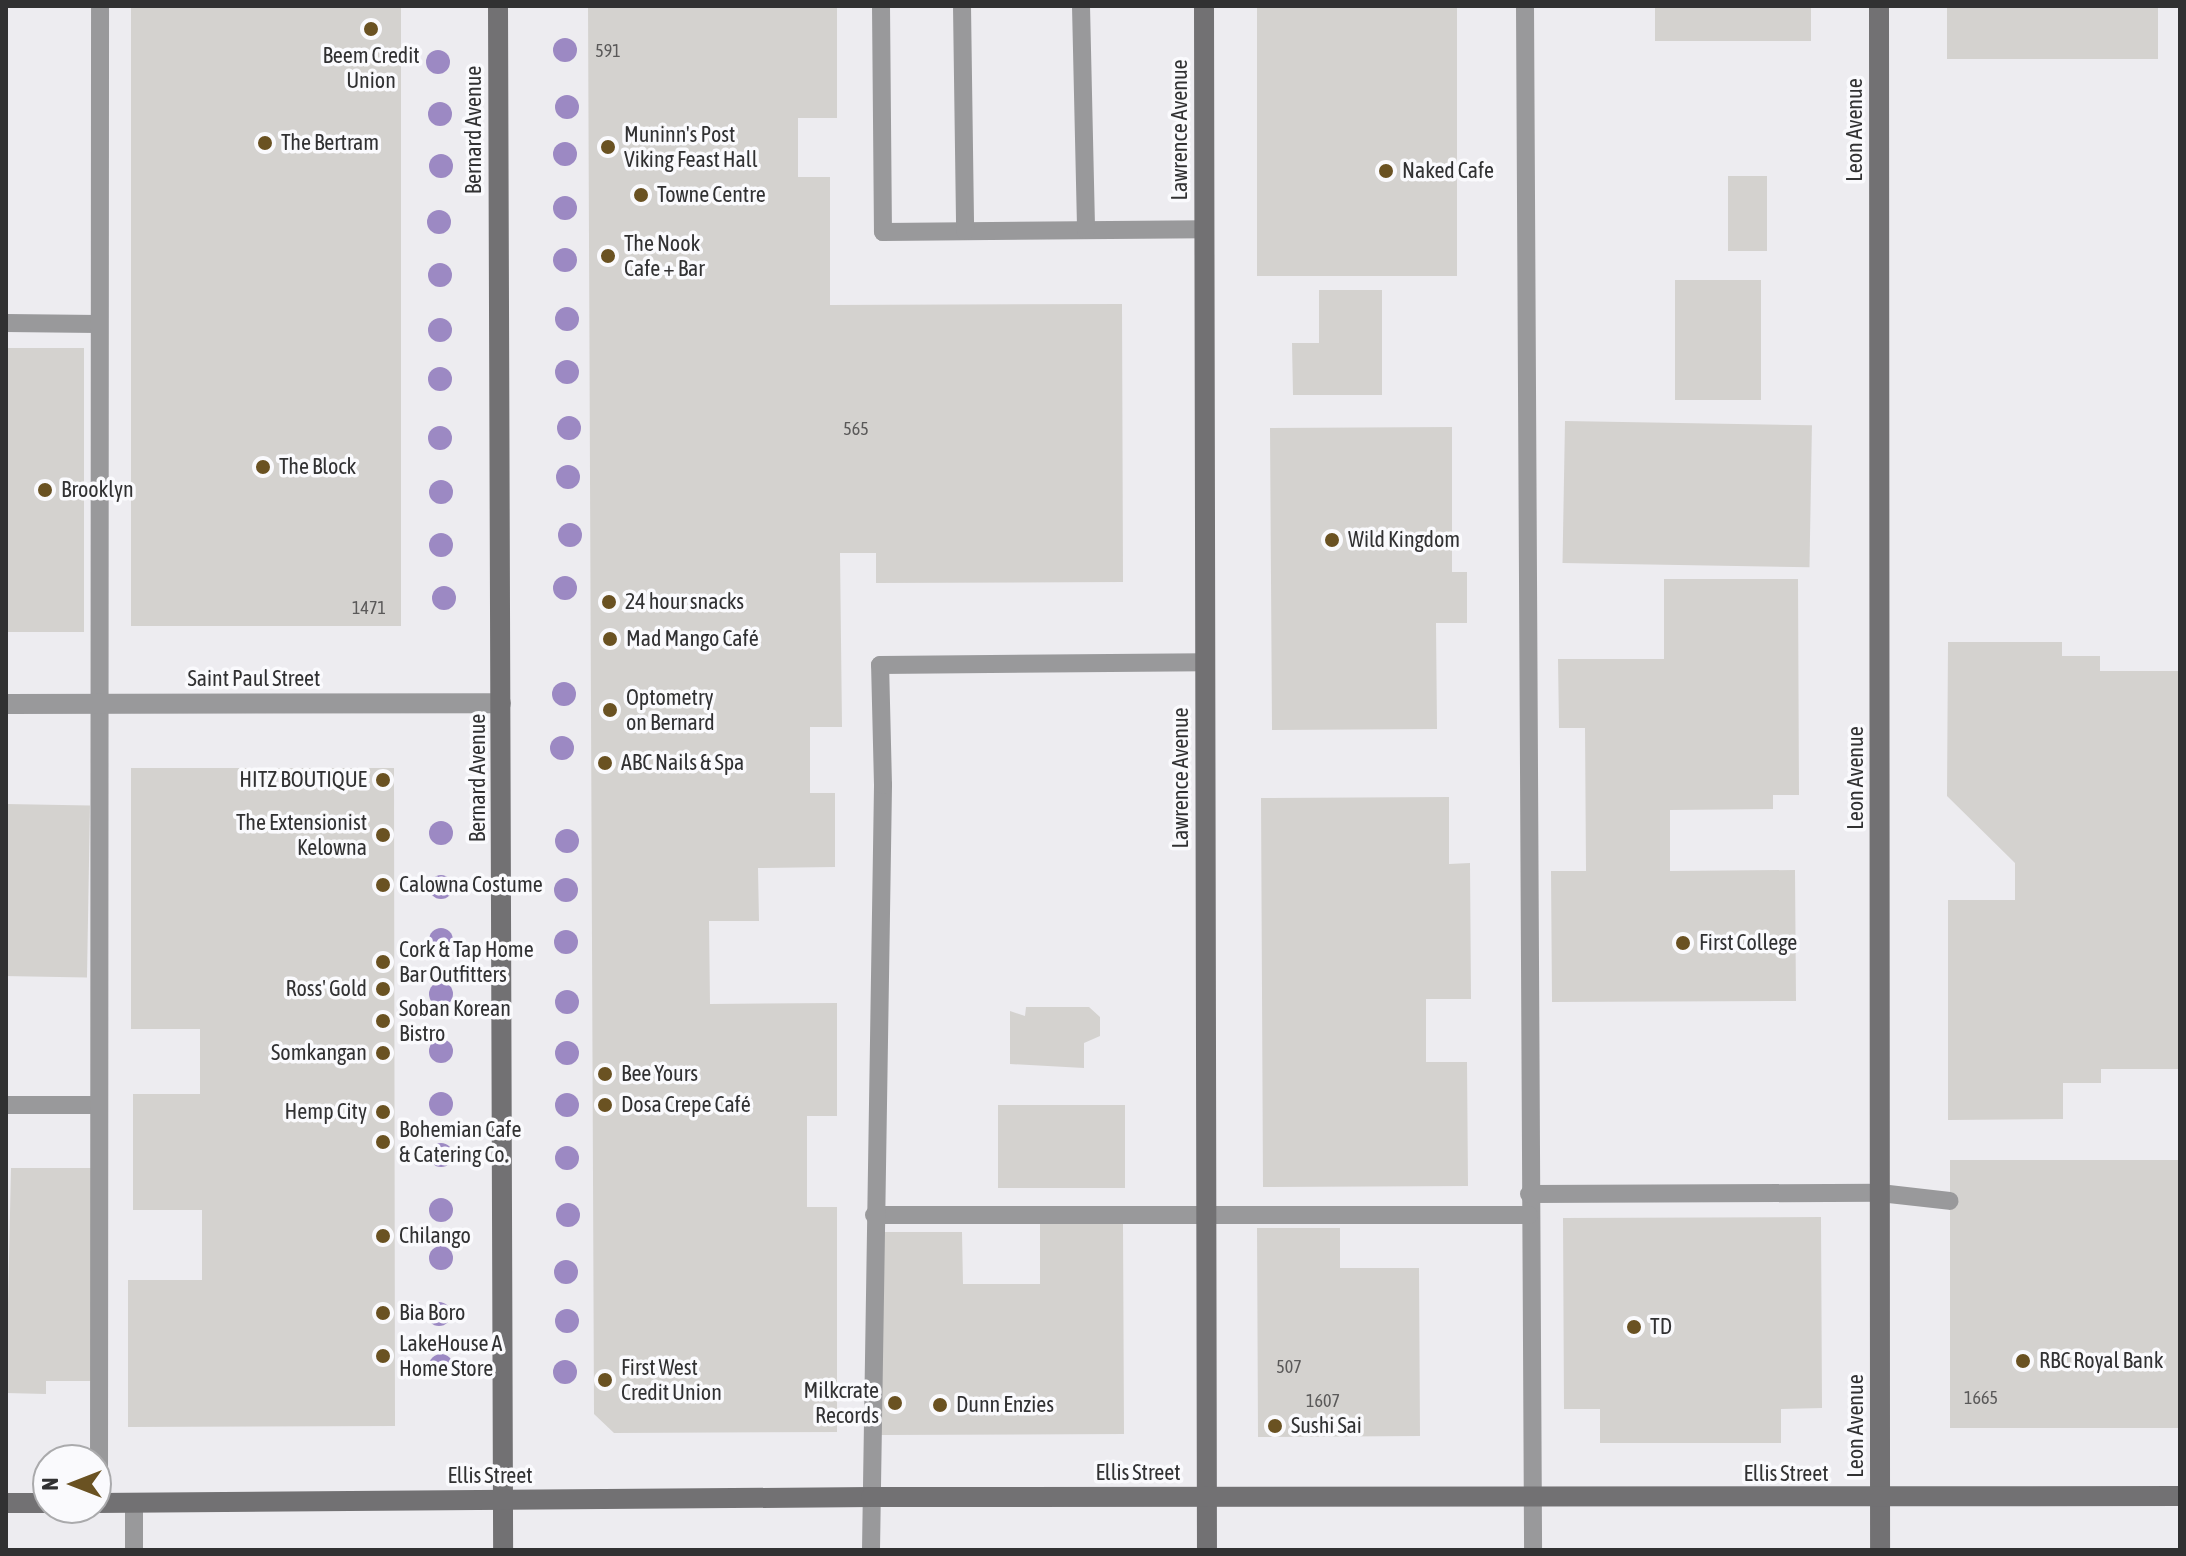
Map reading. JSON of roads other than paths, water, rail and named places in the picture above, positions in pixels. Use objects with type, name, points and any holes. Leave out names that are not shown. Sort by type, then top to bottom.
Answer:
[{"type":"street","name":"Bernard Avenue","points":[[498,6],[503,1550]]},
{"type":"street","name":"Lawrence Avenue","points":[[1204,6],[1207,1550]]},
{"type":"street","name":"Leon Avenue","points":[[1879,6],[1880,1550]]},
{"type":"street","name":"Saint Paul Street","points":[[6,704],[501,703]]},
{"type":"street","name":"Ellis Street","points":[[112,1503],[871,1497],[2180,1496]]},
{"type":"street","points":[[6,1503],[32,1503]]},
{"type":"lane","points":[[97,1444],[100,6]]},
{"type":"lane","points":[[881,6],[883,232],[1204,229]]},
{"type":"lane","points":[[962,6],[965,231]]},
{"type":"lane","points":[[1081,6],[1086,230]]},
{"type":"lane","points":[[1525,6],[1533,1550]]},
{"type":"lane","points":[[6,323],[98,324]]},
{"type":"lane","points":[[871,1550],[883,785],[880,665],[1204,662]]},
{"type":"lane","points":[[6,1105],[98,1105]]},
{"type":"lane","points":[[1529,1194],[1880,1193],[1950,1201]]},
{"type":"lane","points":[[874,1215],[1529,1215]]},
{"type":"lane","points":[[134,1503],[134,1550]]},
{"type":"place","name":"Beem Credit Union","points":[[371,29]]},
{"type":"place","name":"The Bertram","points":[[265,143]]},
{"type":"place","name":"Muninn's Post Viking Feast Hall","points":[[608,147]]},
{"type":"place","name":"Naked Cafe","points":[[1386,171]]},
{"type":"place","name":"Towne Centre","points":[[641,195]]},
{"type":"place","name":"The Nook Cafe + Bar","points":[[608,256]]},
{"type":"place","name":"The Block","points":[[263,467]]},
{"type":"place","name":"Brooklyn","points":[[45,490]]},
{"type":"place","name":"Wild Kingdom","points":[[1332,540]]},
{"type":"place","name":"24 hour snacks","points":[[609,602]]},
{"type":"place","name":"Mad Mango Café","points":[[610,639]]},
{"type":"place","name":"Optometry on Bernard","points":[[610,710]]},
{"type":"place","name":"ABC Nails & Spa","points":[[605,763]]},
{"type":"place","name":"HITZ BOUTIQUE","points":[[383,780]]},
{"type":"place","name":"The Extensionist Kelowna","points":[[383,835]]},
{"type":"place","name":"Calowna Costume","points":[[383,885]]},
{"type":"place","name":"First College","points":[[1683,943]]},
{"type":"place","name":"Cork & Tap Home Bar Outfitters","points":[[383,962]]},
{"type":"place","name":"Ross' Gold","points":[[383,989]]},
{"type":"place","name":"Soban Korean Bistro","points":[[383,1021]]},
{"type":"place","name":"Somkangan","points":[[383,1053]]},
{"type":"place","name":"Bee Yours","points":[[605,1074]]},
{"type":"place","name":"Dosa Crepe Café","points":[[605,1105]]},
{"type":"place","name":"Hemp City","points":[[383,1112]]},
{"type":"place","name":"Bohemian Cafe & Catering Co.","points":[[383,1142]]},
{"type":"place","name":"Chilango","points":[[383,1236]]},
{"type":"place","name":"Bia Boro","points":[[383,1313]]},
{"type":"place","name":"TD","points":[[1634,1327]]},
{"type":"place","name":"LakeHouse A Home Store","points":[[383,1356]]},
{"type":"place","name":"RBC Royal Bank","points":[[2023,1361]]},
{"type":"place","name":"First West Credit Union","points":[[605,1380]]},
{"type":"place","name":"Milkcrate Records","points":[[895,1403]]},
{"type":"place","name":"Dunn Enzies","points":[[940,1405]]},
{"type":"place","name":"Sushi Sai","points":[[1275,1426]]}]
